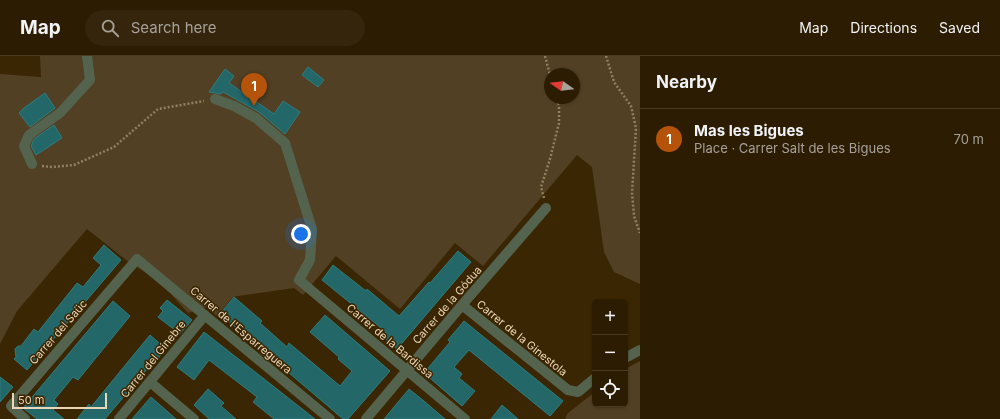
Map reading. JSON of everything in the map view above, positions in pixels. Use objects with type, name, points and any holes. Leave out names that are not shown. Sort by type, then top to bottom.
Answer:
[{"type":"street","points":[[32,164],[24,146],[29,135],[60,113],[90,80],[87,56]]},
{"type":"street","name":"Carrer de la Bardissa","points":[[215,99],[234,106],[256,118],[285,143],[312,229],[310,260],[299,280],[465,419]]},
{"type":"street","name":"Carrer de la Gódua","points":[[366,419],[546,208]]},
{"type":"street","name":"Carrer de l'Esparreguera","points":[[137,259],[330,419]]},
{"type":"street","name":"Carrer del Saüc","points":[[25,419],[11,406],[137,259]]},
{"type":"street","name":"Carrer de la Ginestola","points":[[462,305],[568,390],[578,392],[592,380]]},
{"type":"street","name":"Carrer del Ginebre","points":[[119,419],[205,315]]},
{"type":"street","points":[[628,356],[640,350]]},
{"type":"street","points":[[150,382],[194,419]]},
{"type":"path","points":[[545,56],[548,68]]},
{"type":"path","points":[[606,56],[614,82],[631,106],[636,128],[632,193],[634,216],[640,233]]},
{"type":"path","points":[[32,164],[52,167],[74,165],[114,147],[158,109],[215,99]]},
{"type":"path","points":[[546,208],[541,187],[560,123],[558,104]]},
{"type":"shaded area","points":[[40,56],[640,56],[640,284],[614,272],[604,252],[592,167],[577,155],[483,266],[455,243],[400,309],[336,256],[303,295],[294,288],[238,296],[233,297],[217,316],[206,307],[188,313],[160,282],[126,260],[87,229],[17,311],[0,344],[0,74],[41,77]]},
{"type":"shaded area","points":[[640,361],[640,419],[565,419],[568,413],[592,394],[592,407],[628,407],[628,367]]},
{"type":"building","points":[[308,67],[324,80],[318,87],[302,75]]},
{"type":"building","points":[[225,69],[234,76],[229,83],[274,114],[283,101],[300,112],[285,134],[259,112],[223,92],[221,94],[209,92]]},
{"type":"building","points":[[45,93],[55,108],[30,127],[19,113]]},
{"type":"building","points":[[54,125],[62,138],[36,155],[31,146],[34,139]]},
{"type":"building","points":[[104,245],[121,260],[27,370],[14,359],[16,357],[15,349],[18,346],[21,346],[34,329],[38,332],[77,283],[83,287],[101,265],[93,258]]},
{"type":"building","points":[[458,251],[471,262],[397,349],[382,336],[386,332],[322,280],[333,265],[366,291],[367,289],[399,316]]},
{"type":"building","points":[[234,297],[262,321],[260,323],[287,347],[289,343],[340,386],[352,371],[338,359],[339,357],[310,332],[325,315],[390,371],[348,419],[343,419],[220,314]]},
{"type":"building","points":[[167,300],[192,320],[180,334],[158,317],[163,311],[160,308]]},
{"type":"building","points":[[113,301],[130,316],[78,380],[73,377],[54,400],[58,404],[53,410],[64,419],[37,419],[23,408]]},
{"type":"building","points":[[464,321],[563,401],[550,416],[469,350],[454,367],[462,374],[459,378],[475,391],[462,406],[424,373],[450,342],[448,340]]},
{"type":"building","points":[[204,332],[315,419],[274,419],[253,402],[257,397],[209,360],[194,380],[177,367]]},
{"type":"building","points":[[150,335],[166,349],[154,363],[153,362],[105,419],[77,419],[89,404],[91,407]]},
{"type":"building","points":[[0,377],[13,387],[0,402]]},
{"type":"building","points":[[208,389],[224,403],[221,406],[236,419],[209,419],[194,405]]},
{"type":"building","points":[[409,389],[424,401],[445,419],[384,419]]},
{"type":"building","points":[[151,397],[176,419],[132,419]]},
{"type":"building","points":[[502,405],[518,419],[491,419]]},
{"type":"place","name":"Mas les Bigues","points":[[254,106]]}]
